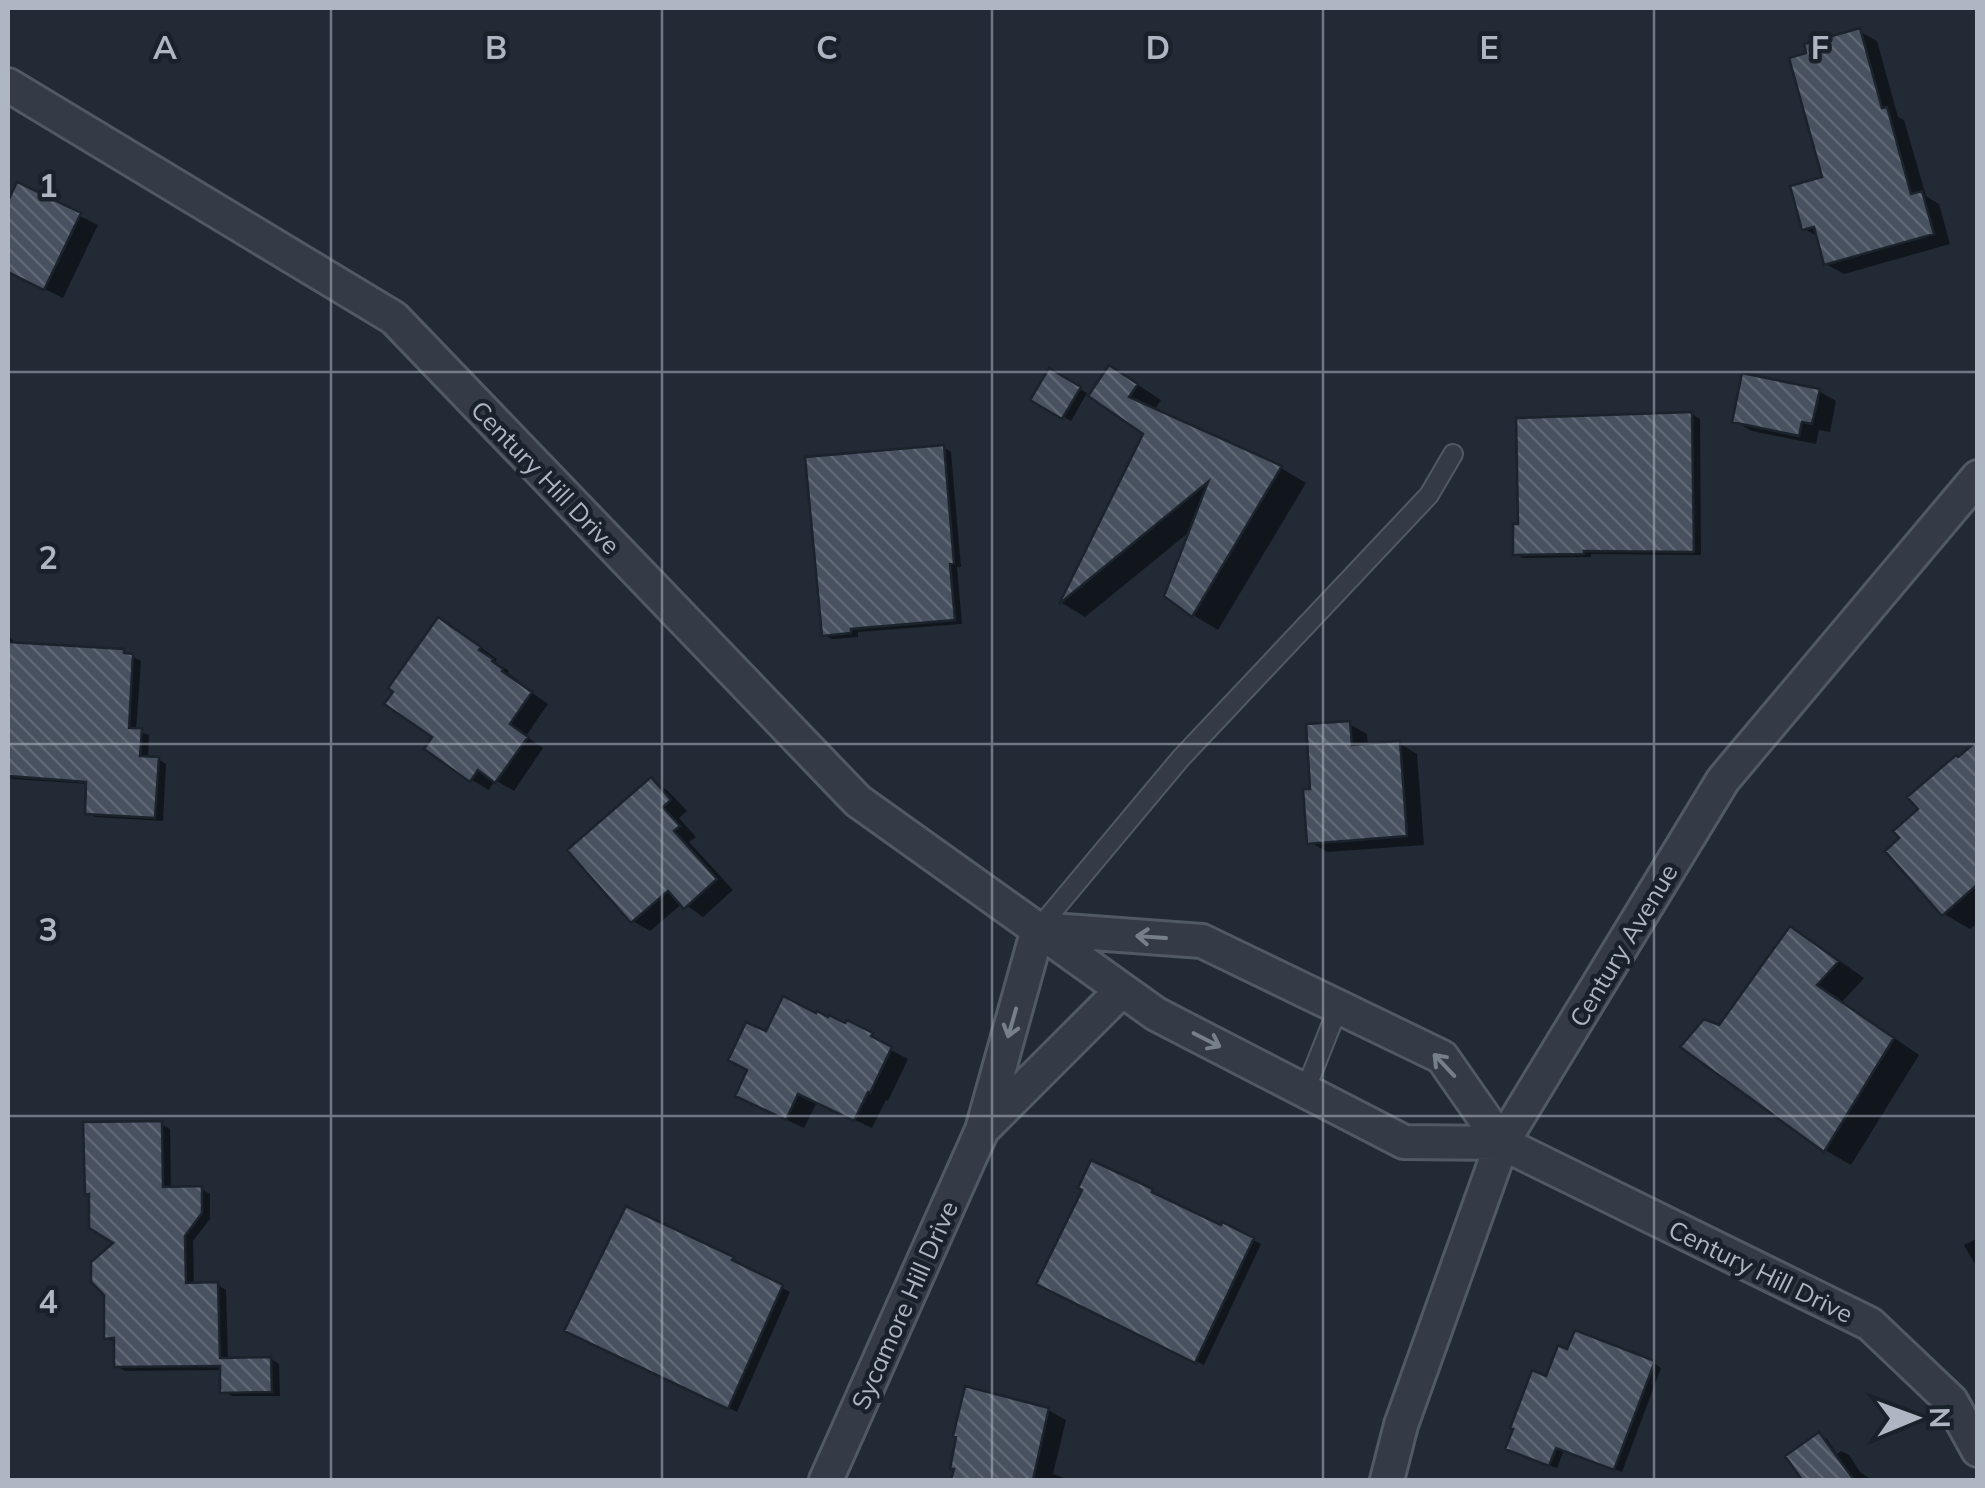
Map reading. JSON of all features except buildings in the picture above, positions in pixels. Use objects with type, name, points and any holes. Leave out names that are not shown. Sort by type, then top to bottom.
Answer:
[{"type":"street","name":"Century Hill Drive","points":[[8,85],[394,318],[858,801],[1156,1014],[1404,1142],[1502,1143],[1870,1324],[1951,1401],[1978,1450]]},
{"type":"street","name":"Century Avenue","points":[[1387,1480],[1400,1424],[1502,1143],[1723,780],[1978,477]]},
{"type":"street","name":"Century Hill Drive","points":[[1038,929],[1202,941],[1442,1057],[1502,1143]]},
{"type":"street","points":[[982,1130],[1038,929]]},
{"type":"street","points":[[982,1130],[1122,990]]},
{"type":"street","name":"Sycamore Hill Drive","points":[[826,1480],[982,1130]]},
{"type":"lane","points":[[1038,929],[1180,758],[1428,496],[1453,454]]},
{"type":"lane","points":[[1306,1091],[1338,1008]]}]
